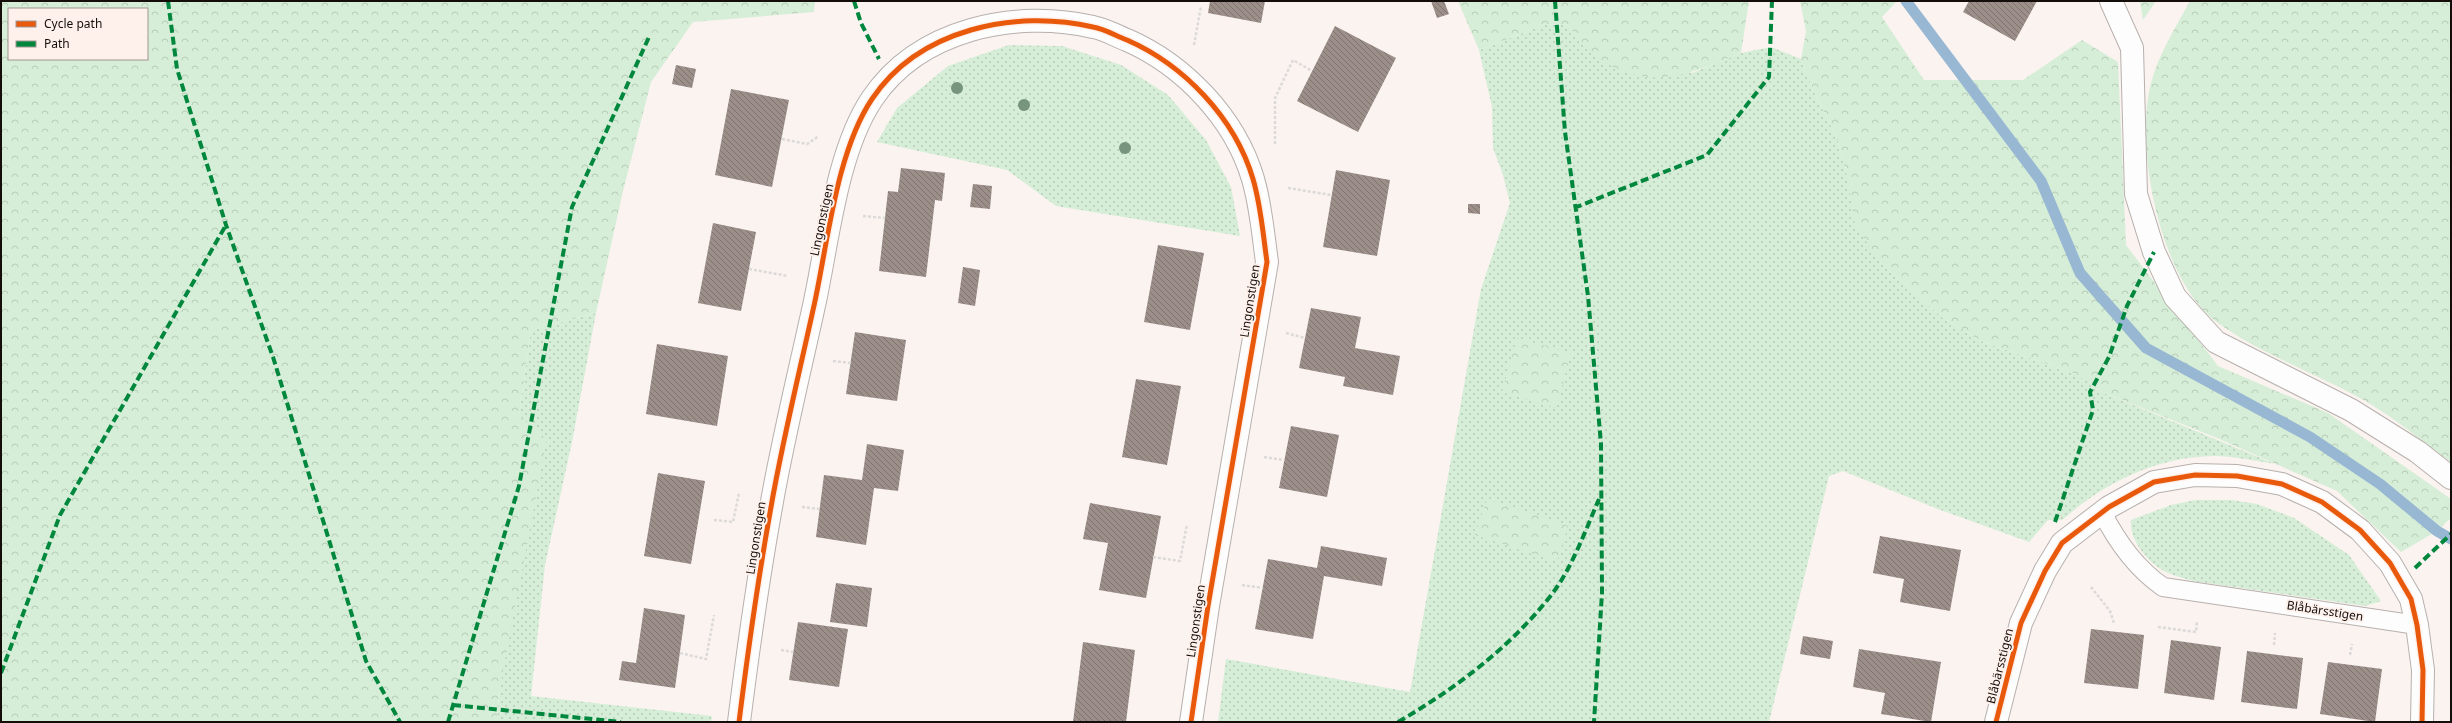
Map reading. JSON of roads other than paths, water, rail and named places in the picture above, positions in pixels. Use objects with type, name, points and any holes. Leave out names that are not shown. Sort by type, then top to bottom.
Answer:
[{"type":"street","points":[[2111,1],[2132,48],[2136,194],[2154,252],[2176,297],[2216,342],[2351,410],[2418,452],[2451,478]]},
{"type":"street","name":"Lingonstigen","points":[[739,722],[771,506],[840,179],[858,124],[873,98],[891,77],[916,56],[941,40],[977,28],[1015,20],[1051,20],[1096,27],[1134,43],[1171,65],[1197,88],[1220,115],[1238,144],[1252,176],[1263,223],[1267,262],[1208,606],[1191,722]]},
{"type":"street","name":"Blåbärsstigen","points":[[1996,722],[2021,623],[2045,571],[2062,543],[2102,512],[2154,482],[2194,475],[2237,476],[2282,484],[2322,502],[2360,530],[2390,563],[2411,599],[2417,625],[2423,670],[2422,722]]},
{"type":"lane","name":"Blåbärsstigen","points":[[2102,512],[2110,527],[2146,575],[2163,587],[2417,625]]},
{"type":"waterway","points":[[1906,1],[2041,181],[2080,273],[2146,348],[2310,437],[2380,484],[2437,531],[2451,539]]}]
